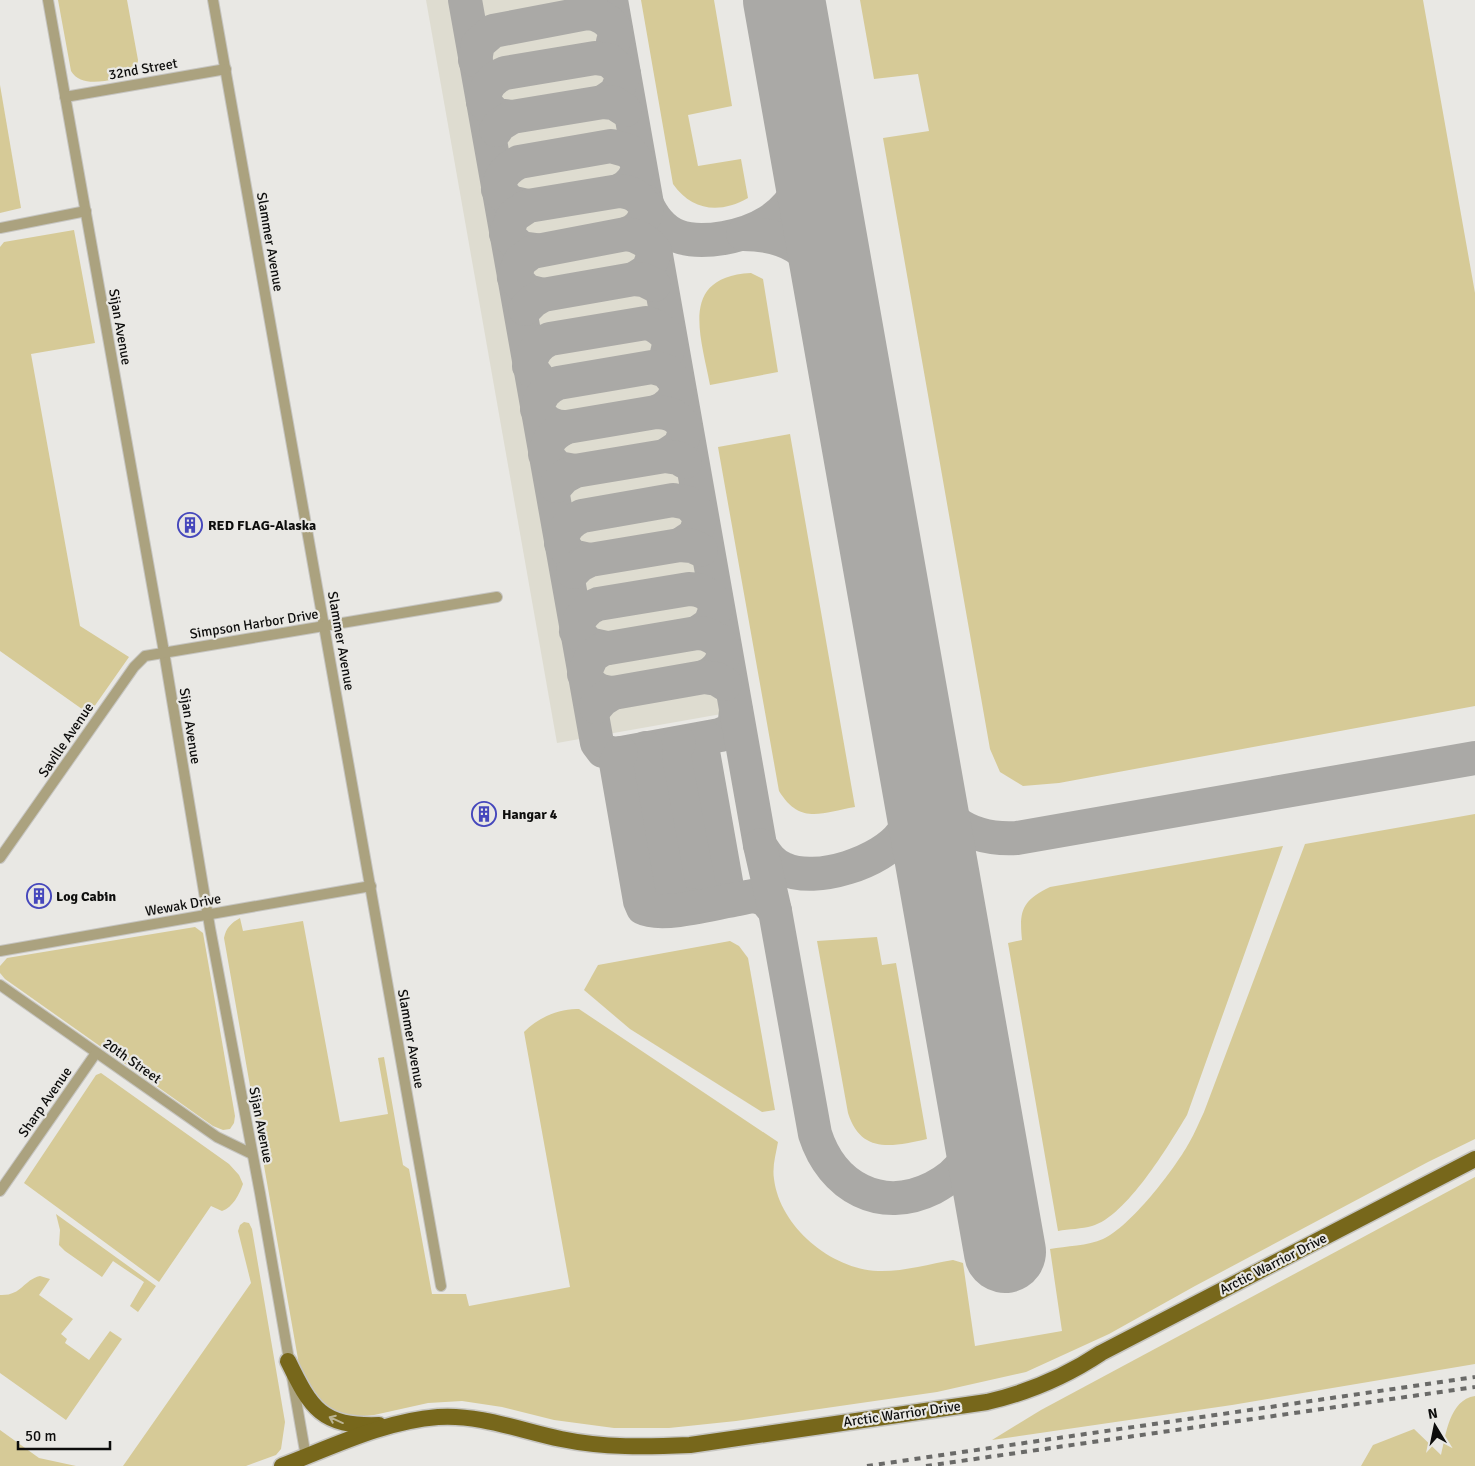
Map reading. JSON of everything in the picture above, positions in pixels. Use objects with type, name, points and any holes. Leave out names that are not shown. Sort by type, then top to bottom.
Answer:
[{"type":"main road","name":"Arctic Warrior Drive","points":[[282,1466],[401,1424],[439,1417],[469,1418],[564,1440],[655,1447],[700,1444],[961,1406],[1016,1395],[1058,1379],[1102,1353],[1475,1159]]},
{"type":"main road","points":[[288,1361],[306,1398],[320,1412],[340,1423],[362,1426],[401,1424]]},
{"type":"street","name":"Sijan Avenue","points":[[48,0],[164,652],[207,914],[306,1456]]},
{"type":"street","name":"Slammer Avenue","points":[[213,0],[441,1286]]},
{"type":"street","name":"32nd Street","points":[[65,97],[226,69]]},
{"type":"street","points":[[0,228],[86,211]]},
{"type":"street","name":"Simpson Harbor Drive","points":[[164,652],[324,627],[497,596]]},
{"type":"street","name":"Saville Avenue","points":[[0,858],[134,666],[145,656],[164,652]]},
{"type":"street","name":"Wewak Drive","points":[[0,951],[371,886]]},
{"type":"street","name":"20th Street","points":[[0,985],[217,1137],[252,1154]]},
{"type":"street","name":"Sharp Avenue","points":[[0,1191],[96,1053]]},
{"type":"shaded area","points":[[58,0],[127,0],[138,60],[136,74],[92,82],[76,77],[71,71]]},
{"type":"shaded area","points":[[426,0],[601,0],[727,713],[557,743]]},
{"type":"shaded area","points":[[641,0],[714,0],[732,106],[688,115],[698,166],[741,159],[748,198],[727,206],[707,207],[689,200],[673,184]]},
{"type":"shaded area","points":[[860,0],[1423,0],[1475,293],[1475,706],[1059,783],[1023,786],[1000,772],[990,749],[883,138],[929,131],[918,74],[874,79]]},
{"type":"shaded area","points":[[0,85],[21,208],[0,213]]},
{"type":"shaded area","points":[[74,230],[95,343],[31,354],[80,626],[129,657],[89,714],[0,651],[0,247],[4,242]]},
{"type":"shaded area","points":[[751,273],[763,279],[778,372],[710,385],[700,329],[700,312],[704,297],[713,285],[728,277]]},
{"type":"shaded area","points":[[790,434],[855,807],[822,814],[803,813],[795,809],[779,791],[718,447]]},
{"type":"shaded area","points":[[1475,814],[1475,1139],[1195,1286],[1109,1334],[1026,1372],[937,1392],[736,1421],[669,1428],[614,1428],[554,1420],[502,1407],[462,1401],[428,1403],[374,1415],[354,1417],[337,1414],[320,1404],[301,1376],[224,938],[229,926],[240,918],[243,931],[303,921],[340,1122],[388,1114],[378,1058],[384,1057],[403,1165],[409,1169],[432,1294],[466,1294],[469,1306],[570,1287],[524,1032],[536,1022],[556,1012],[579,1009],[778,1142],[774,1160],[774,1179],[778,1197],[797,1229],[826,1254],[843,1263],[878,1271],[906,1269],[953,1260],[963,1263],[975,1346],[1062,1331],[1050,1249],[1091,1243],[1114,1233],[1150,1197],[1182,1154],[1204,1112],[1305,844]]},
{"type":"shaded area","points":[[1283,846],[1187,1115],[1146,1178],[1119,1209],[1105,1220],[1092,1226],[1058,1231],[1008,943],[1022,940],[1021,921],[1024,908],[1033,897],[1050,887]]},
{"type":"shaded area","points":[[195,927],[203,933],[235,1116],[234,1123],[230,1129],[223,1130],[213,1126],[5,979],[0,973],[0,966],[7,958]]},
{"type":"shaded area","points":[[877,937],[882,965],[896,963],[927,1139],[902,1144],[879,1144],[869,1141],[854,1126],[848,1113],[817,941]]},
{"type":"shaded area","points":[[730,941],[739,946],[748,958],[775,1110],[762,1112],[630,1029],[584,990],[598,965]]},
{"type":"shaded area","points":[[101,1073],[229,1164],[239,1175],[243,1184],[240,1192],[229,1207],[222,1211],[211,1206],[159,1282],[24,1183],[96,1075]]},
{"type":"shaded area","points":[[1475,1177],[1475,1364],[1232,1405],[992,1440],[1041,1410]]},
{"type":"shaded area","points":[[56,1214],[156,1286],[138,1312],[130,1306],[144,1282],[113,1261],[102,1277],[65,1251],[59,1245],[60,1230]]},
{"type":"shaded area","points":[[244,1222],[249,1223],[252,1229],[285,1422],[281,1449],[276,1455],[246,1466],[123,1466],[251,1283],[238,1231],[240,1225]]},
{"type":"shaded area","points":[[40,1276],[50,1279],[39,1295],[73,1319],[61,1334],[67,1339],[65,1343],[89,1360],[110,1331],[122,1339],[66,1420],[0,1373],[0,1295],[13,1293],[34,1278]]},
{"type":"shaded area","points":[[1475,1396],[1475,1466],[1361,1466],[1373,1445],[1414,1429],[1441,1455],[1447,1429],[1454,1411],[1466,1399]]},
{"type":"shaded area","points":[[0,1430],[39,1458],[76,1466],[0,1466]]},
{"type":"taxiway","points":[[465,0],[597,743],[603,751],[616,754],[720,735],[734,729],[736,711]]},
{"type":"taxiway","points":[[611,0],[760,845],[776,865],[797,873],[813,874],[848,868],[880,853],[902,834],[912,816],[918,787],[917,757]]},
{"type":"taxiway","points":[[475,60],[478,44],[493,31],[587,13],[600,16],[610,24],[616,31],[613,42]]},
{"type":"taxiway","points":[[512,117],[496,115],[483,101],[487,88],[496,78],[505,73],[595,58],[609,60],[624,74],[616,93],[603,102]]},
{"type":"taxiway","points":[[496,130],[499,125],[512,117],[603,102],[614,103],[625,110]]},
{"type":"taxiway","points":[[646,202],[660,224],[668,231],[688,239],[711,240],[748,232],[778,215],[800,187],[806,165],[807,127]]},
{"type":"taxiway","points":[[528,206],[510,202],[498,189],[505,172],[511,167],[519,162],[611,146],[629,151],[639,164],[633,180],[619,191]]},
{"type":"taxiway","points":[[536,250],[521,248],[506,234],[513,216],[528,206],[619,191],[632,194],[639,198],[647,209],[640,225],[626,234]]},
{"type":"taxiway","points":[[543,295],[527,291],[514,277],[520,261],[532,252],[626,234],[643,240],[655,252],[648,270],[634,279]]},
{"type":"taxiway","points":[[743,234],[777,238],[802,251],[821,272],[838,302]]},
{"type":"taxiway","points":[[525,309],[543,295],[634,279],[644,280],[654,285]]},
{"type":"taxiway","points":[[537,376],[529,366],[530,361],[539,346],[550,339],[646,323],[657,327],[668,337],[670,341],[667,353]]},
{"type":"taxiway","points":[[567,427],[549,423],[537,409],[542,396],[550,387],[558,383],[652,367],[666,371],[678,385],[676,394],[671,402],[665,408],[656,412]]},
{"type":"taxiway","points":[[575,471],[558,468],[545,454],[549,441],[558,432],[567,427],[656,412],[674,416],[686,429],[680,446],[665,456]]},
{"type":"taxiway","points":[[556,486],[564,477],[575,471],[665,456],[678,458],[685,462]]},
{"type":"taxiway","points":[[590,560],[572,556],[561,543],[565,530],[574,520],[582,516],[673,500],[688,503],[701,517],[695,535],[680,545]]},
{"type":"taxiway","points":[[573,572],[580,565],[590,560],[680,545],[692,546],[701,550]]},
{"type":"taxiway","points":[[607,648],[589,644],[576,631],[583,614],[598,604],[689,589],[702,591],[717,606],[710,624],[697,633]]},
{"type":"taxiway","points":[[613,693],[596,688],[584,674],[592,656],[603,649],[697,633],[709,635],[725,649],[718,666],[704,677]]},
{"type":"taxiway","points":[[596,707],[602,700],[613,693],[704,677],[717,679],[725,684]]},
{"type":"taxiway","points":[[707,738],[702,746],[727,887],[730,895],[736,899]]},
{"type":"taxiway","points":[[679,743],[673,751],[699,887],[706,897],[722,901]]},
{"type":"taxiway","points":[[646,748],[645,760],[670,894],[676,902],[694,906]]},
{"type":"taxiway","points":[[621,753],[616,763],[640,901],[643,908],[653,911],[681,910],[754,896],[765,899],[775,911]]},
{"type":"taxiway","points":[[919,768],[935,800],[955,822],[967,830],[981,835],[998,838],[1017,838],[1475,758]]},
{"type":"taxiway","points":[[760,845],[775,911],[815,1134],[823,1153],[833,1168],[846,1181],[861,1191],[877,1196],[895,1198],[914,1195],[933,1188],[951,1176],[965,1160],[973,1140],[979,1105]]},
{"type":"runway","points":[[784,0],[1005,1252]]},
{"type":"railway","points":[[867,1466],[1475,1377]]},
{"type":"railway","points":[[926,1466],[1475,1387]]},
{"type":"place","name":"RED FLAG-Alaska","points":[[190,525]]},
{"type":"place","name":"Hangar 4","points":[[484,814]]},
{"type":"place","name":"Log Cabin","points":[[39,896]]}]
